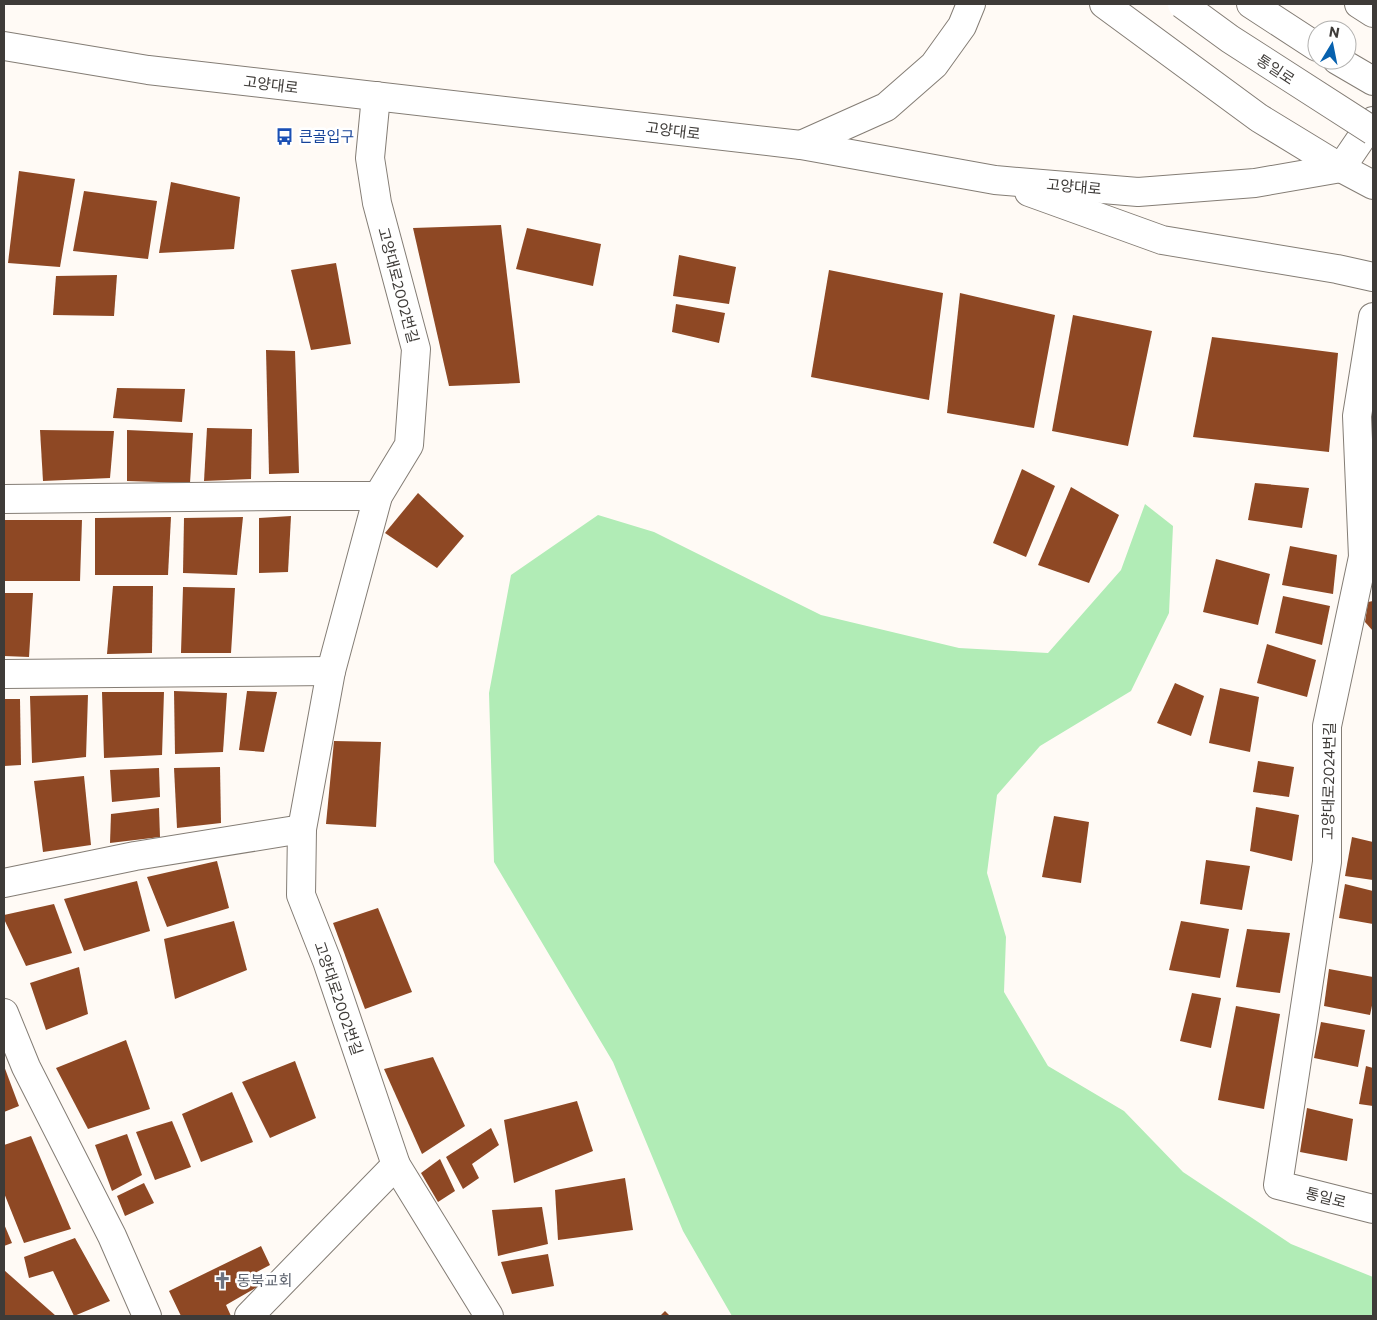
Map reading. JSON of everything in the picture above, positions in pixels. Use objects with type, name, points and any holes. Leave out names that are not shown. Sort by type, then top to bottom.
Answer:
[{"type":"street","points":[[802,145],[886,107],[934,65],[962,26],[971,4]]},
{"type":"street","points":[[1104,4],[1259,118],[1341,168],[1373,185]]},
{"type":"street","name":"통일로","points":[[1182,4],[1230,39],[1373,131]]},
{"type":"street","points":[[1250,4],[1307,41]]},
{"type":"street","points":[[1359,4],[1373,12]]},
{"type":"street","name":"고양대로","points":[[4,46],[148,70],[802,145],[995,180],[1138,192],[1255,184],[1341,168]]},
{"type":"street","points":[[1354,70],[1373,81]]},
{"type":"street","name":"고양대로2002번길","points":[[376,96],[370,158],[377,203],[416,349],[409,445],[378,496],[331,671],[302,829],[301,895],[328,961],[396,1165],[489,1316]]},
{"type":"street","points":[[1341,168],[1373,121]]},
{"type":"street","points":[[995,180],[1162,240],[1337,269],[1373,277]]},
{"type":"street","name":"고양대로2024번길","points":[[1278,1186],[1327,862],[1327,726],[1363,556],[1358,416],[1373,317]]},
{"type":"street","points":[[4,499],[378,496]]},
{"type":"street","points":[[4,674],[331,671]]},
{"type":"street","points":[[4,883],[135,856],[302,829]]},
{"type":"street","points":[[4,1013],[26,1066],[112,1236],[147,1316]]},
{"type":"street","points":[[249,1316],[396,1165]]},
{"type":"street","name":"통일로","points":[[1278,1186],[1373,1209]]},
{"type":"green space","points":[[1145,504],[1173,526],[1169,613],[1131,691],[1040,746],[997,795],[987,873],[1006,937],[1004,992],[1048,1066],[1124,1111],[1183,1172],[1291,1244],[1373,1277],[1373,1316],[732,1316],[683,1231],[613,1062],[494,862],[489,693],[511,575],[598,515],[654,532],[821,615],[959,648],[1048,653],[1121,570]]},
{"type":"building","points":[[19,171],[75,179],[60,267],[8,263]]},
{"type":"building","points":[[171,182],[240,197],[234,249],[159,253]]},
{"type":"building","points":[[84,191],[157,201],[148,259],[73,251]]},
{"type":"building","points":[[501,225],[520,383],[449,386],[413,228]]},
{"type":"building","points":[[527,228],[601,244],[593,286],[516,269]]},
{"type":"building","points":[[679,255],[736,267],[729,304],[673,296]]},
{"type":"building","points":[[336,263],[351,344],[311,350],[291,270]]},
{"type":"building","points":[[829,270],[943,293],[929,400],[811,377]]},
{"type":"building","points":[[117,275],[114,316],[53,315],[56,276]]},
{"type":"building","points":[[960,293],[1055,315],[1034,428],[947,413]]},
{"type":"building","points":[[676,304],[725,313],[719,343],[672,332]]},
{"type":"building","points":[[1073,315],[1152,331],[1128,446],[1052,431]]},
{"type":"building","points":[[1212,337],[1338,353],[1329,452],[1193,437]]},
{"type":"building","points":[[266,350],[295,351],[299,473],[269,474]]},
{"type":"building","points":[[117,388],[185,389],[182,422],[113,418]]},
{"type":"building","points":[[207,428],[252,429],[251,479],[204,481]]},
{"type":"building","points":[[40,430],[114,431],[110,478],[43,481]]},
{"type":"building","points":[[127,430],[193,433],[190,483],[127,481]]},
{"type":"building","points":[[1022,469],[1055,486],[1026,557],[993,543]]},
{"type":"building","points":[[1255,483],[1309,488],[1302,528],[1248,520]]},
{"type":"building","points":[[1071,487],[1119,515],[1089,583],[1038,565]]},
{"type":"building","points":[[418,493],[464,536],[437,568],[385,533]]},
{"type":"building","points":[[291,516],[288,572],[259,573],[259,518]]},
{"type":"building","points":[[171,517],[168,575],[95,575],[95,518]]},
{"type":"building","points":[[243,517],[237,575],[183,573],[184,518]]},
{"type":"building","points":[[4,520],[82,520],[80,581],[4,581]]},
{"type":"building","points":[[1290,546],[1337,555],[1333,594],[1282,585]]},
{"type":"building","points":[[1216,559],[1270,574],[1258,625],[1203,612]]},
{"type":"building","points":[[113,586],[153,586],[152,653],[107,654]]},
{"type":"building","points":[[183,587],[235,588],[231,653],[181,653]]},
{"type":"building","points":[[4,593],[33,593],[29,657],[4,656]]},
{"type":"building","points":[[1283,596],[1330,606],[1322,645],[1275,633]]},
{"type":"building","points":[[1373,601],[1373,631],[1365,622],[1368,602]]},
{"type":"building","points":[[1267,644],[1316,660],[1307,697],[1257,683]]},
{"type":"building","points":[[1175,683],[1204,696],[1191,736],[1157,723]]},
{"type":"building","points":[[1220,688],[1259,697],[1250,752],[1209,743]]},
{"type":"building","points":[[174,691],[227,693],[223,752],[175,754]]},
{"type":"building","points":[[247,691],[277,692],[264,752],[239,750]]},
{"type":"building","points":[[102,692],[164,692],[162,755],[104,758]]},
{"type":"building","points":[[88,695],[86,757],[32,763],[30,696]]},
{"type":"building","points":[[4,699],[20,699],[21,765],[4,766]]},
{"type":"building","points":[[334,741],[381,742],[376,827],[326,824]]},
{"type":"building","points":[[1258,761],[1294,767],[1289,797],[1253,792]]},
{"type":"building","points":[[220,767],[221,823],[177,828],[174,768]]},
{"type":"building","points":[[159,768],[160,797],[112,802],[110,770]]},
{"type":"building","points":[[84,776],[91,845],[43,852],[34,781]]},
{"type":"building","points":[[1256,807],[1299,815],[1292,861],[1250,851]]},
{"type":"building","points":[[159,808],[160,837],[110,843],[111,814]]},
{"type":"building","points":[[1054,816],[1089,822],[1081,883],[1042,877]]},
{"type":"building","points":[[1352,837],[1373,842],[1373,880],[1345,876]]},
{"type":"building","points":[[1206,860],[1250,866],[1242,910],[1200,904]]},
{"type":"building","points":[[217,861],[229,908],[167,927],[147,877]]},
{"type":"building","points":[[137,881],[150,931],[84,951],[64,899]]},
{"type":"building","points":[[1345,884],[1373,891],[1373,924],[1339,918]]},
{"type":"building","points":[[54,904],[72,953],[26,966],[4,919],[4,915]]},
{"type":"building","points":[[378,908],[412,992],[365,1009],[333,923]]},
{"type":"building","points":[[234,921],[247,970],[175,999],[164,939]]},
{"type":"building","points":[[1181,921],[1229,929],[1220,978],[1169,970]]},
{"type":"building","points":[[1247,929],[1290,933],[1280,993],[1236,987]]},
{"type":"building","points":[[79,967],[88,1014],[46,1030],[30,983]]},
{"type":"building","points":[[1329,969],[1373,977],[1373,1001],[1370,1015],[1324,1006]]},
{"type":"building","points":[[1192,993],[1221,998],[1211,1048],[1180,1041]]},
{"type":"building","points":[[1236,1006],[1280,1014],[1264,1109],[1218,1100]]},
{"type":"building","points":[[1321,1022],[1365,1030],[1358,1067],[1314,1058]]},
{"type":"building","points":[[126,1040],[150,1109],[88,1129],[56,1068]]},
{"type":"building","points":[[433,1057],[465,1126],[422,1154],[384,1069]]},
{"type":"building","points":[[295,1061],[316,1118],[270,1138],[242,1082]]},
{"type":"building","points":[[4,1066],[19,1106],[4,1112]]},
{"type":"building","points":[[1366,1066],[1373,1068],[1373,1106],[1359,1104]]},
{"type":"building","points":[[232,1092],[253,1142],[201,1162],[182,1114]]},
{"type":"building","points":[[577,1101],[593,1151],[514,1183],[504,1120]]},
{"type":"building","points":[[1307,1108],[1353,1119],[1347,1161],[1300,1152]]},
{"type":"building","points":[[172,1121],[191,1167],[155,1180],[136,1132]]},
{"type":"building","points":[[491,1128],[499,1145],[472,1164],[479,1178],[463,1189],[446,1157]]},
{"type":"building","points":[[127,1134],[142,1175],[112,1191],[95,1145]]},
{"type":"building","points":[[31,1136],[71,1229],[24,1243],[4,1193],[4,1145]]},
{"type":"building","points":[[440,1159],[455,1191],[438,1202],[421,1173]]},
{"type":"building","points":[[625,1178],[633,1230],[558,1240],[555,1190]]},
{"type":"building","points":[[144,1183],[154,1203],[125,1216],[117,1196]]},
{"type":"building","points":[[542,1207],[548,1244],[498,1256],[492,1210]]},
{"type":"building","points":[[4,1224],[12,1243],[4,1246]]},
{"type":"building","points":[[75,1238],[110,1301],[74,1316],[53,1271],[29,1278],[24,1257]]},
{"type":"building","name":"동북교회","points":[[261,1246],[270,1265],[253,1274],[259,1286],[226,1305],[231,1316],[181,1316],[169,1291]]},
{"type":"building","points":[[548,1254],[554,1286],[512,1294],[501,1262]]},
{"type":"building","points":[[4,1270],[56,1316],[4,1316]]},
{"type":"building","points":[[665,1311],[670,1316],[660,1316]]},
{"type":"place","name":"큰골입구","points":[[285,136]]},
{"type":"place","name":"동북교회","points":[[223,1280]]}]
